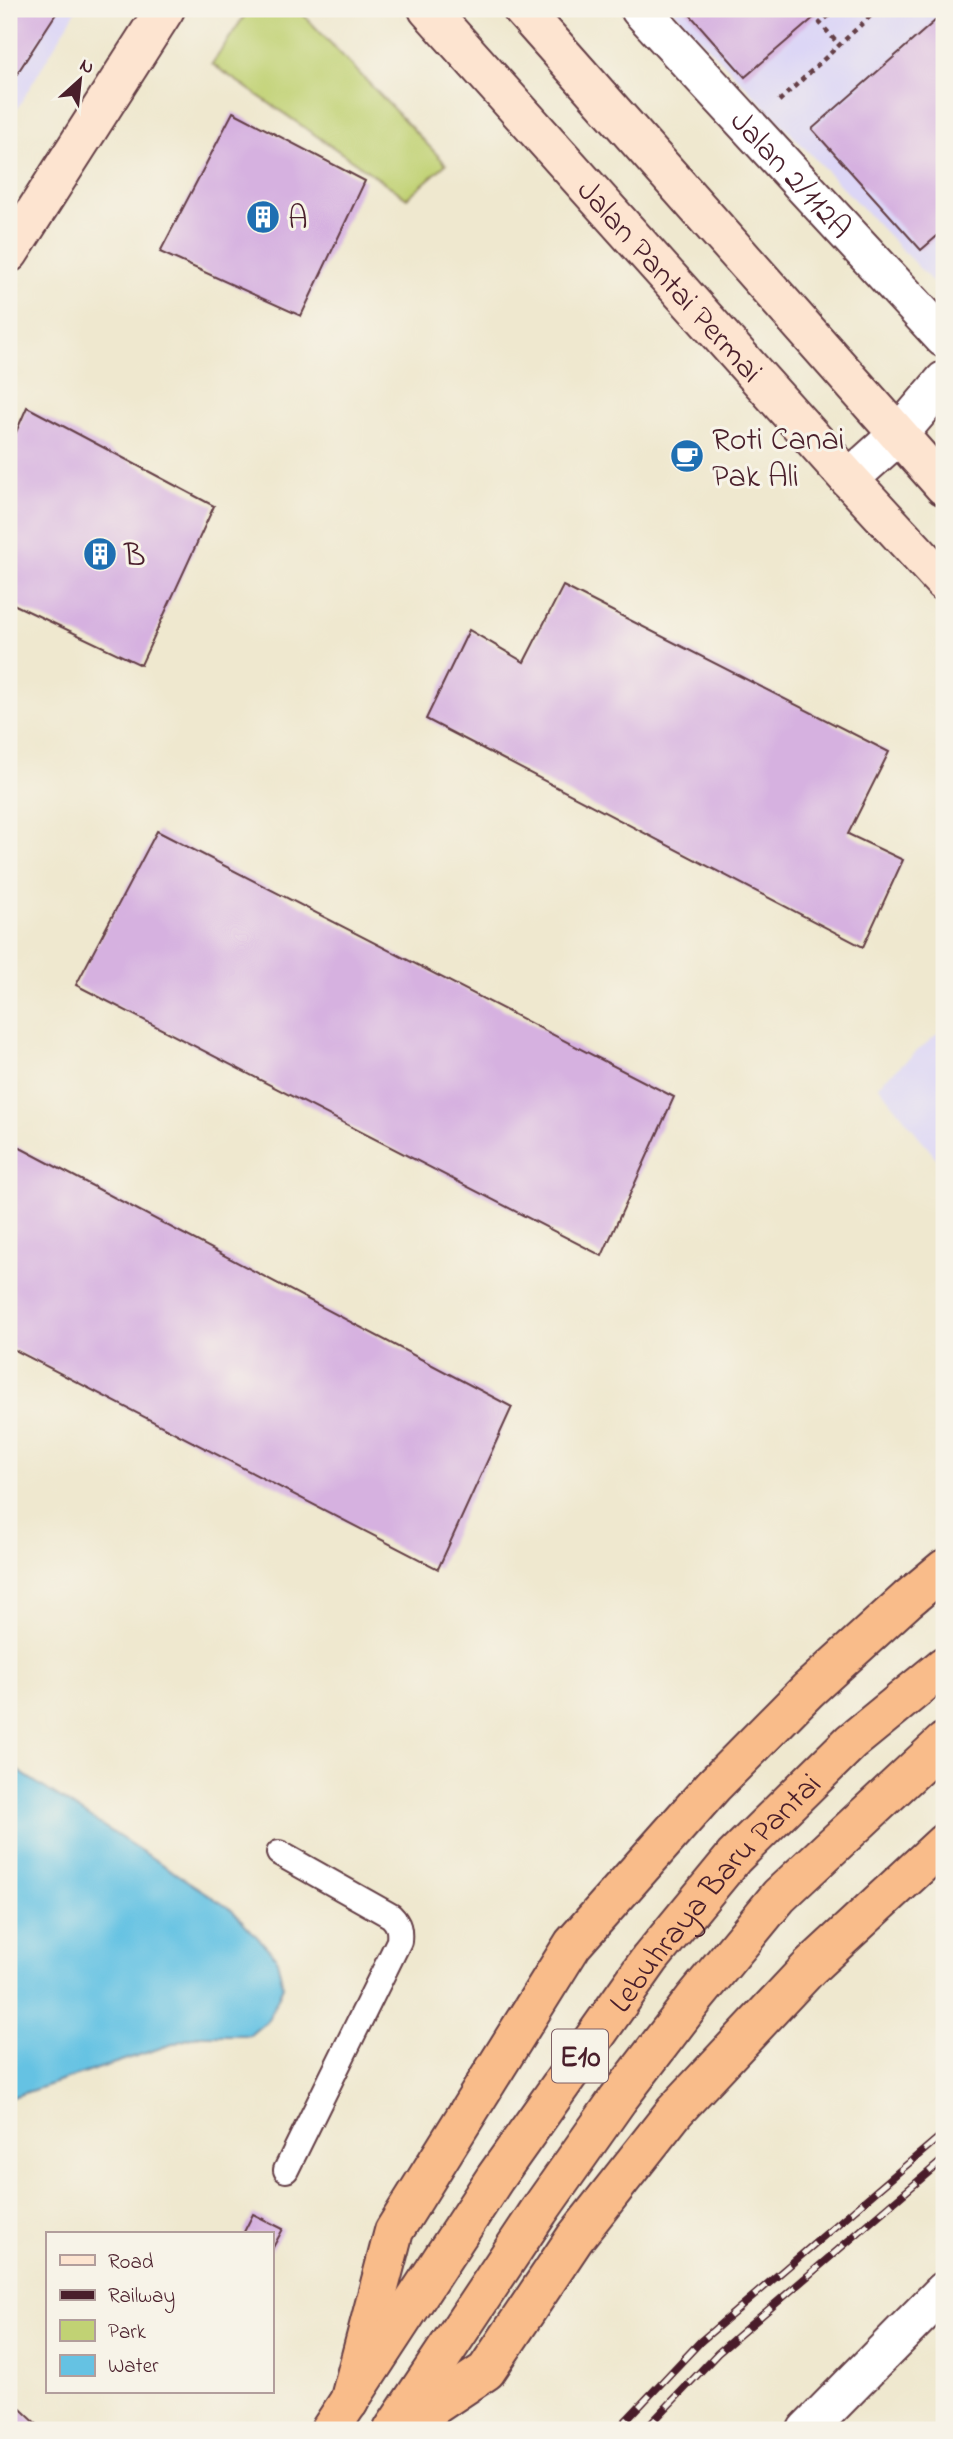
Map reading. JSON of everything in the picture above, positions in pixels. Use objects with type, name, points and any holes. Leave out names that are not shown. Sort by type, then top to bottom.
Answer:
[{"type":"highway","points":[[340,2416],[394,2231],[573,1944],[713,1786],[798,1699],[908,1598],[944,1569]]},
{"type":"highway","name":"Lebuhraya Baru Pantai","points":[[340,2416],[495,2178],[650,1959],[734,1857],[851,1742],[944,1666]]},
{"type":"highway","name":"Lebuhraya Baru Pantai","points":[[395,2430],[539,2211],[618,2099],[695,1998],[779,1896],[944,1742]]},
{"type":"highway","points":[[395,2430],[486,2371],[575,2238],[675,2112],[810,1967],[944,1843]]},
{"type":"main road","points":[[9,253],[165,9]]},
{"type":"main road","name":"Jalan Pantai Permai","points":[[428,9],[944,582]]},
{"type":"main road","name":"Jalan Pantai Permai","points":[[523,9],[944,486]]},
{"type":"street","name":"Jalan 2/112A","points":[[640,9],[944,338]]},
{"type":"street","points":[[849,479],[898,435],[944,381]]},
{"type":"street","points":[[807,2430],[944,2291]]},
{"type":"lane","points":[[279,1853],[391,1916],[398,1923],[400,1932],[393,1953],[286,2170]]},
{"type":"path","points":[[837,9],[820,23],[839,45]]},
{"type":"path","points":[[751,128],[877,9]]},
{"type":"shaded area","points":[[9,9],[77,9],[9,122]]},
{"type":"shaded area","points":[[672,9],[944,9],[944,294]]},
{"type":"shaded area","points":[[944,1028],[944,1168],[878,1085]]},
{"type":"green space","points":[[249,9],[298,9],[446,164],[407,198],[212,64]]},
{"type":"water","points":[[9,1765],[232,1910],[276,1957],[283,1986],[268,2020],[250,2035],[200,2035],[9,2098]]},
{"type":"building","points":[[9,9],[59,9],[9,86]]},
{"type":"building","points":[[685,9],[824,9],[745,77]]},
{"type":"building","points":[[944,13],[944,230],[921,250],[812,129]]},
{"type":"building","name":"A","points":[[233,112],[365,181],[301,316],[160,252]]},
{"type":"building","name":"B","points":[[27,407],[214,506],[141,665],[9,602],[9,448]]},
{"type":"building","points":[[563,586],[889,752],[848,834],[903,860],[863,947],[426,719],[469,630],[524,662]]},
{"type":"building","points":[[157,831],[674,1097],[602,1256],[76,985]]},
{"type":"building","points":[[9,1142],[512,1407],[438,1569],[9,1347]]},
{"type":"building","points":[[253,2214],[283,2229],[273,2247],[273,2232],[244,2232]]},
{"type":"building","points":[[9,2398],[43,2430],[9,2430]]},
{"type":"railway","points":[[617,2430],[701,2341],[944,2133]]},
{"type":"railway","points":[[645,2430],[718,2353],[944,2159]]},
{"type":"place","name":"A","points":[[263,217]]},
{"type":"place","name":"Roti Canai Pak Ali","points":[[687,456]]},
{"type":"place","name":"B","points":[[100,554]]}]
